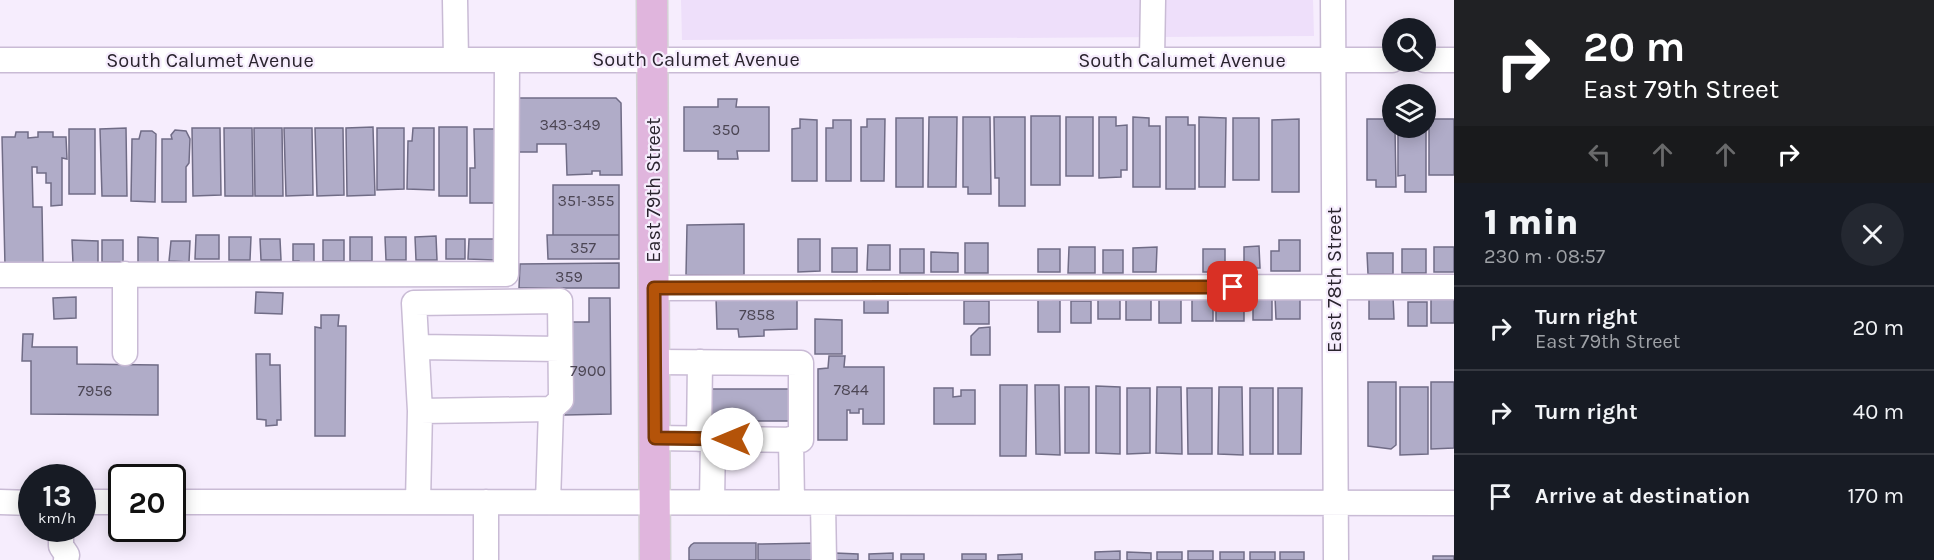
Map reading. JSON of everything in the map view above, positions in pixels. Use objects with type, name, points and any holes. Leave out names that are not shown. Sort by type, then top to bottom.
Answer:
[{"type":"main road","name":"East 79th Street","points":[[652,0],[655,560]]},
{"type":"street","points":[[455,0],[456,60]]},
{"type":"street","points":[[1152,59],[1153,0]]},
{"type":"street","name":"East 78th Street","points":[[1333,0],[1336,560]]},
{"type":"street","name":"South Calumet Avenue","points":[[0,60],[1382,60]]},
{"type":"street","points":[[0,275],[506,274],[507,60]]},
{"type":"street","points":[[1436,60],[1454,60]]},
{"type":"street","points":[[125,274],[125,353]]},
{"type":"street","points":[[654,288],[1454,287]]},
{"type":"street","points":[[418,502],[420,411],[414,303],[560,301],[561,400],[551,409],[420,411]]},
{"type":"street","points":[[417,347],[560,349]]},
{"type":"street","points":[[654,362],[801,363],[801,440],[655,438]]},
{"type":"street","points":[[700,362],[712,502]]},
{"type":"street","points":[[548,502],[551,409]]},
{"type":"street","points":[[791,440],[792,502]]},
{"type":"street","points":[[0,502],[18,502]]},
{"type":"street","points":[[186,502],[1454,503]]},
{"type":"street","points":[[486,502],[486,560]]},
{"type":"street","points":[[823,502],[824,560]]},
{"type":"street","points":[[61,542],[67,555],[66,560]]},
{"type":"shaded area","points":[[681,0],[1313,0],[1314,36],[682,40]]},
{"type":"building","points":[[518,98],[616,98],[621,103],[622,175],[600,175],[600,171],[592,171],[592,174],[567,175],[566,144],[537,144],[537,152],[518,152]]},
{"type":"building","points":[[718,99],[737,99],[736,107],[769,107],[769,151],[737,151],[738,159],[718,159],[718,151],[684,151],[684,107],[718,107]]},
{"type":"building","points":[[1031,116],[1060,116],[1060,185],[1031,185]]},
{"type":"building","points":[[929,117],[957,117],[956,187],[928,187]]},
{"type":"building","points":[[963,117],[990,117],[991,194],[968,194],[968,187],[963,187]]},
{"type":"building","points":[[994,117],[1025,117],[1025,206],[999,206],[999,178],[995,178]]},
{"type":"building","points":[[1066,117],[1093,117],[1093,176],[1066,176]]},
{"type":"building","points":[[1099,117],[1116,117],[1116,126],[1127,125],[1127,170],[1121,170],[1121,177],[1099,178]]},
{"type":"building","points":[[1133,117],[1149,118],[1149,126],[1160,126],[1160,187],[1133,187]]},
{"type":"building","points":[[1166,117],[1188,117],[1188,125],[1195,125],[1195,189],[1166,189]]},
{"type":"building","points":[[1199,117],[1226,118],[1225,187],[1199,187]]},
{"type":"building","points":[[896,118],[923,118],[923,187],[896,187]]},
{"type":"building","points":[[1233,118],[1259,118],[1259,180],[1233,180]]},
{"type":"building","points":[[800,119],[817,120],[817,181],[792,181],[792,129],[800,128]]},
{"type":"building","points":[[867,119],[885,119],[884,181],[861,181],[861,127],[867,127]]},
{"type":"building","points":[[1299,119],[1299,192],[1272,192],[1272,120]]},
{"type":"building","points":[[1367,119],[1382,119],[1382,138],[1395,138],[1396,187],[1376,187],[1376,180],[1367,180]]},
{"type":"building","points":[[1436,119],[1454,119],[1454,175],[1429,175],[1429,138],[1436,138]]},
{"type":"building","points":[[833,120],[851,120],[851,181],[826,181],[826,128],[833,128]]},
{"type":"building","points":[[373,127],[375,195],[347,196],[346,128]]},
{"type":"building","points":[[439,127],[467,127],[467,196],[439,196]]},
{"type":"building","points":[[126,128],[127,196],[102,196],[100,129]]},
{"type":"building","points":[[192,128],[220,128],[221,195],[193,196]]},
{"type":"building","points":[[224,128],[252,128],[253,196],[225,196]]},
{"type":"building","points":[[254,128],[282,128],[283,196],[255,196]]},
{"type":"building","points":[[284,128],[312,128],[313,195],[286,196]]},
{"type":"building","points":[[315,128],[343,128],[344,195],[317,196]]},
{"type":"building","points":[[377,128],[404,128],[404,189],[377,190]]},
{"type":"building","points":[[413,128],[434,128],[434,190],[407,189],[408,141],[412,141]]},
{"type":"building","points":[[69,129],[95,129],[95,194],[69,194]]},
{"type":"building","points":[[474,129],[498,129],[499,176],[494,176],[495,203],[470,203],[470,168],[475,168]]},
{"type":"building","points":[[175,130],[186,131],[190,139],[189,163],[186,167],[186,202],[162,202],[162,139],[172,139],[171,135]]},
{"type":"building","points":[[141,131],[152,131],[156,134],[155,202],[131,201],[132,139],[139,139]]},
{"type":"building","points":[[16,132],[28,132],[28,138],[38,137],[38,132],[53,132],[53,137],[66,137],[67,159],[62,158],[62,205],[51,206],[51,183],[46,183],[46,173],[37,173],[37,167],[32,167],[33,207],[42,207],[43,265],[5,266],[2,137],[15,137]]},
{"type":"building","points":[[1398,138],[1426,138],[1426,192],[1405,192],[1405,175],[1398,176]]},
{"type":"building","points":[[553,185],[619,185],[619,235],[553,235]]},
{"type":"building","points":[[744,224],[744,275],[686,275],[687,225]]},
{"type":"building","points":[[196,235],[219,235],[219,259],[195,259]]},
{"type":"building","points":[[547,235],[619,235],[619,259],[548,259]]},
{"type":"building","points":[[436,236],[437,260],[416,260],[415,237]]},
{"type":"building","points":[[138,237],[158,238],[158,263],[138,263]]},
{"type":"building","points":[[229,237],[251,237],[250,260],[229,260]]},
{"type":"building","points":[[350,237],[372,237],[372,261],[350,261]]},
{"type":"building","points":[[385,237],[406,237],[406,260],[386,260]]},
{"type":"building","points":[[260,239],[280,239],[281,260],[261,260]]},
{"type":"building","points":[[446,239],[465,239],[465,259],[446,259]]},
{"type":"building","points":[[469,239],[495,239],[494,260],[468,259]]},
{"type":"building","points":[[798,239],[820,239],[820,271],[798,272]]},
{"type":"building","points":[[72,240],[98,241],[98,264],[73,264]]},
{"type":"building","points":[[102,240],[123,240],[123,262],[102,262]]},
{"type":"building","points":[[323,240],[344,240],[344,261],[323,261]]},
{"type":"building","points":[[1279,240],[1300,240],[1300,271],[1271,271],[1271,251],[1279,251]]},
{"type":"building","points":[[171,241],[190,241],[189,262],[169,261]]},
{"type":"building","points":[[965,243],[988,243],[988,273],[965,273]]},
{"type":"building","points":[[293,244],[314,244],[314,265],[299,265],[299,261],[293,261]]},
{"type":"building","points":[[868,245],[890,245],[890,270],[867,270]]},
{"type":"building","points":[[1259,246],[1260,268],[1244,268],[1244,247]]},
{"type":"building","points":[[1069,247],[1095,247],[1095,273],[1068,273]]},
{"type":"building","points":[[1157,247],[1156,272],[1133,272],[1133,248]]},
{"type":"building","points":[[1434,247],[1454,247],[1454,272],[1434,272]]},
{"type":"building","points":[[832,248],[857,248],[857,272],[832,272]]},
{"type":"building","points":[[900,249],[924,249],[924,273],[900,273]]},
{"type":"building","points":[[1038,249],[1060,249],[1060,272],[1038,272]]},
{"type":"building","points":[[1203,249],[1225,249],[1225,272],[1203,272]]},
{"type":"building","points":[[1402,249],[1426,249],[1426,273],[1402,273]]},
{"type":"building","points":[[1103,250],[1123,250],[1123,273],[1103,273]]},
{"type":"building","points":[[931,252],[958,253],[958,272],[931,272]]},
{"type":"building","points":[[1367,253],[1393,253],[1393,274],[1368,274]]},
{"type":"building","points":[[619,263],[619,288],[519,288],[520,264]]},
{"type":"building","points":[[256,292],[283,293],[282,314],[255,313]]},
{"type":"building","points":[[1369,296],[1393,296],[1394,319],[1369,319]]},
{"type":"building","points":[[76,297],[76,318],[54,319],[53,298]]},
{"type":"building","points":[[797,297],[797,329],[764,330],[764,336],[739,337],[738,329],[717,329],[716,298]]},
{"type":"building","points":[[1275,297],[1300,297],[1300,319],[1276,319]]},
{"type":"building","points":[[589,298],[610,298],[611,414],[565,415],[565,322],[589,322]]},
{"type":"building","points":[[1216,298],[1244,298],[1244,321],[1216,321]]},
{"type":"building","points":[[1431,298],[1454,298],[1454,323],[1431,323]]},
{"type":"building","points":[[1098,299],[1120,299],[1120,319],[1098,319]]},
{"type":"building","points":[[1159,299],[1181,299],[1181,323],[1159,323]]},
{"type":"building","points":[[1192,299],[1213,299],[1213,321],[1192,321]]},
{"type":"building","points":[[1253,299],[1272,299],[1272,320],[1253,320]]},
{"type":"building","points":[[864,300],[888,300],[888,313],[864,313]]},
{"type":"building","points":[[1038,300],[1060,300],[1060,332],[1038,332]]},
{"type":"building","points":[[1126,300],[1151,300],[1151,320],[1126,320]]},
{"type":"building","points":[[964,301],[989,301],[989,324],[964,324]]},
{"type":"building","points":[[1071,301],[1091,301],[1091,323],[1071,323]]},
{"type":"building","points":[[1408,302],[1427,302],[1427,326],[1408,326]]},
{"type":"building","points":[[321,315],[339,315],[338,326],[346,326],[345,436],[315,436],[315,327],[321,328]]},
{"type":"building","points":[[815,319],[842,320],[842,354],[815,354]]},
{"type":"building","points":[[990,327],[990,355],[971,355],[971,336],[979,328]]},
{"type":"building","points":[[23,334],[33,334],[32,347],[77,347],[77,364],[158,365],[158,415],[31,414],[31,361],[22,361]]},
{"type":"building","points":[[256,354],[270,354],[270,365],[280,365],[281,420],[277,420],[277,425],[266,426],[266,420],[257,419]]},
{"type":"building","points":[[829,356],[845,356],[844,367],[884,367],[884,424],[863,424],[863,409],[859,409],[859,413],[850,413],[850,410],[847,410],[847,440],[818,440],[818,369],[828,368]]},
{"type":"building","points":[[1368,382],[1396,382],[1396,445],[1391,449],[1368,446]]},
{"type":"building","points":[[1431,382],[1454,382],[1454,448],[1431,449]]},
{"type":"building","points":[[1000,385],[1027,385],[1026,456],[1000,456]]},
{"type":"building","points":[[1035,385],[1059,385],[1060,455],[1036,454]]},
{"type":"building","points":[[1096,386],[1120,387],[1120,454],[1096,453]]},
{"type":"building","points":[[1065,387],[1089,387],[1089,453],[1065,453]]},
{"type":"building","points":[[1157,387],[1181,387],[1182,454],[1156,453]]},
{"type":"building","points":[[1219,387],[1242,387],[1243,455],[1218,454]]},
{"type":"building","points":[[1400,387],[1428,387],[1428,454],[1400,455]]},
{"type":"building","points":[[934,388],[953,388],[953,397],[961,396],[961,390],[975,390],[975,424],[934,424]]},
{"type":"building","points":[[1127,388],[1150,388],[1150,453],[1127,454]]},
{"type":"building","points":[[1187,388],[1212,388],[1212,454],[1188,454]]},
{"type":"building","points":[[1250,388],[1273,388],[1273,454],[1250,454]]},
{"type":"building","points":[[1278,388],[1302,388],[1301,454],[1278,454]]},
{"type":"building","points":[[701,389],[799,389],[799,421],[701,421]]},
{"type":"building","points":[[694,543],[756,543],[756,560],[689,560],[689,548]]},
{"type":"building","points":[[816,543],[816,560],[758,560],[758,544]]},
{"type":"building","points":[[1120,551],[1120,560],[1095,560],[1095,552]]},
{"type":"building","points":[[1188,551],[1213,551],[1213,560],[1188,560]]},
{"type":"building","points":[[1127,552],[1151,553],[1151,560],[1127,560]]},
{"type":"building","points":[[1157,552],[1182,552],[1182,560],[1157,560]]},
{"type":"building","points":[[1220,552],[1244,552],[1244,560],[1220,560]]},
{"type":"building","points":[[1250,552],[1275,552],[1275,560],[1250,560]]},
{"type":"building","points":[[1280,552],[1304,552],[1304,560],[1280,560]]},
{"type":"building","points":[[835,553],[858,554],[858,560],[835,560]]},
{"type":"building","points":[[893,553],[893,560],[869,560],[869,554]]},
{"type":"building","points":[[901,554],[924,554],[924,560],[901,560]]},
{"type":"building","points":[[962,554],[986,554],[986,560],[962,560]]},
{"type":"building","points":[[1022,554],[1022,560],[998,560],[998,555]]},
{"type":"building","points":[[1433,556],[1454,556],[1454,560],[1433,560]]},
{"type":"route","points":[[732,439],[655,438],[654,288],[1233,287]]}]
